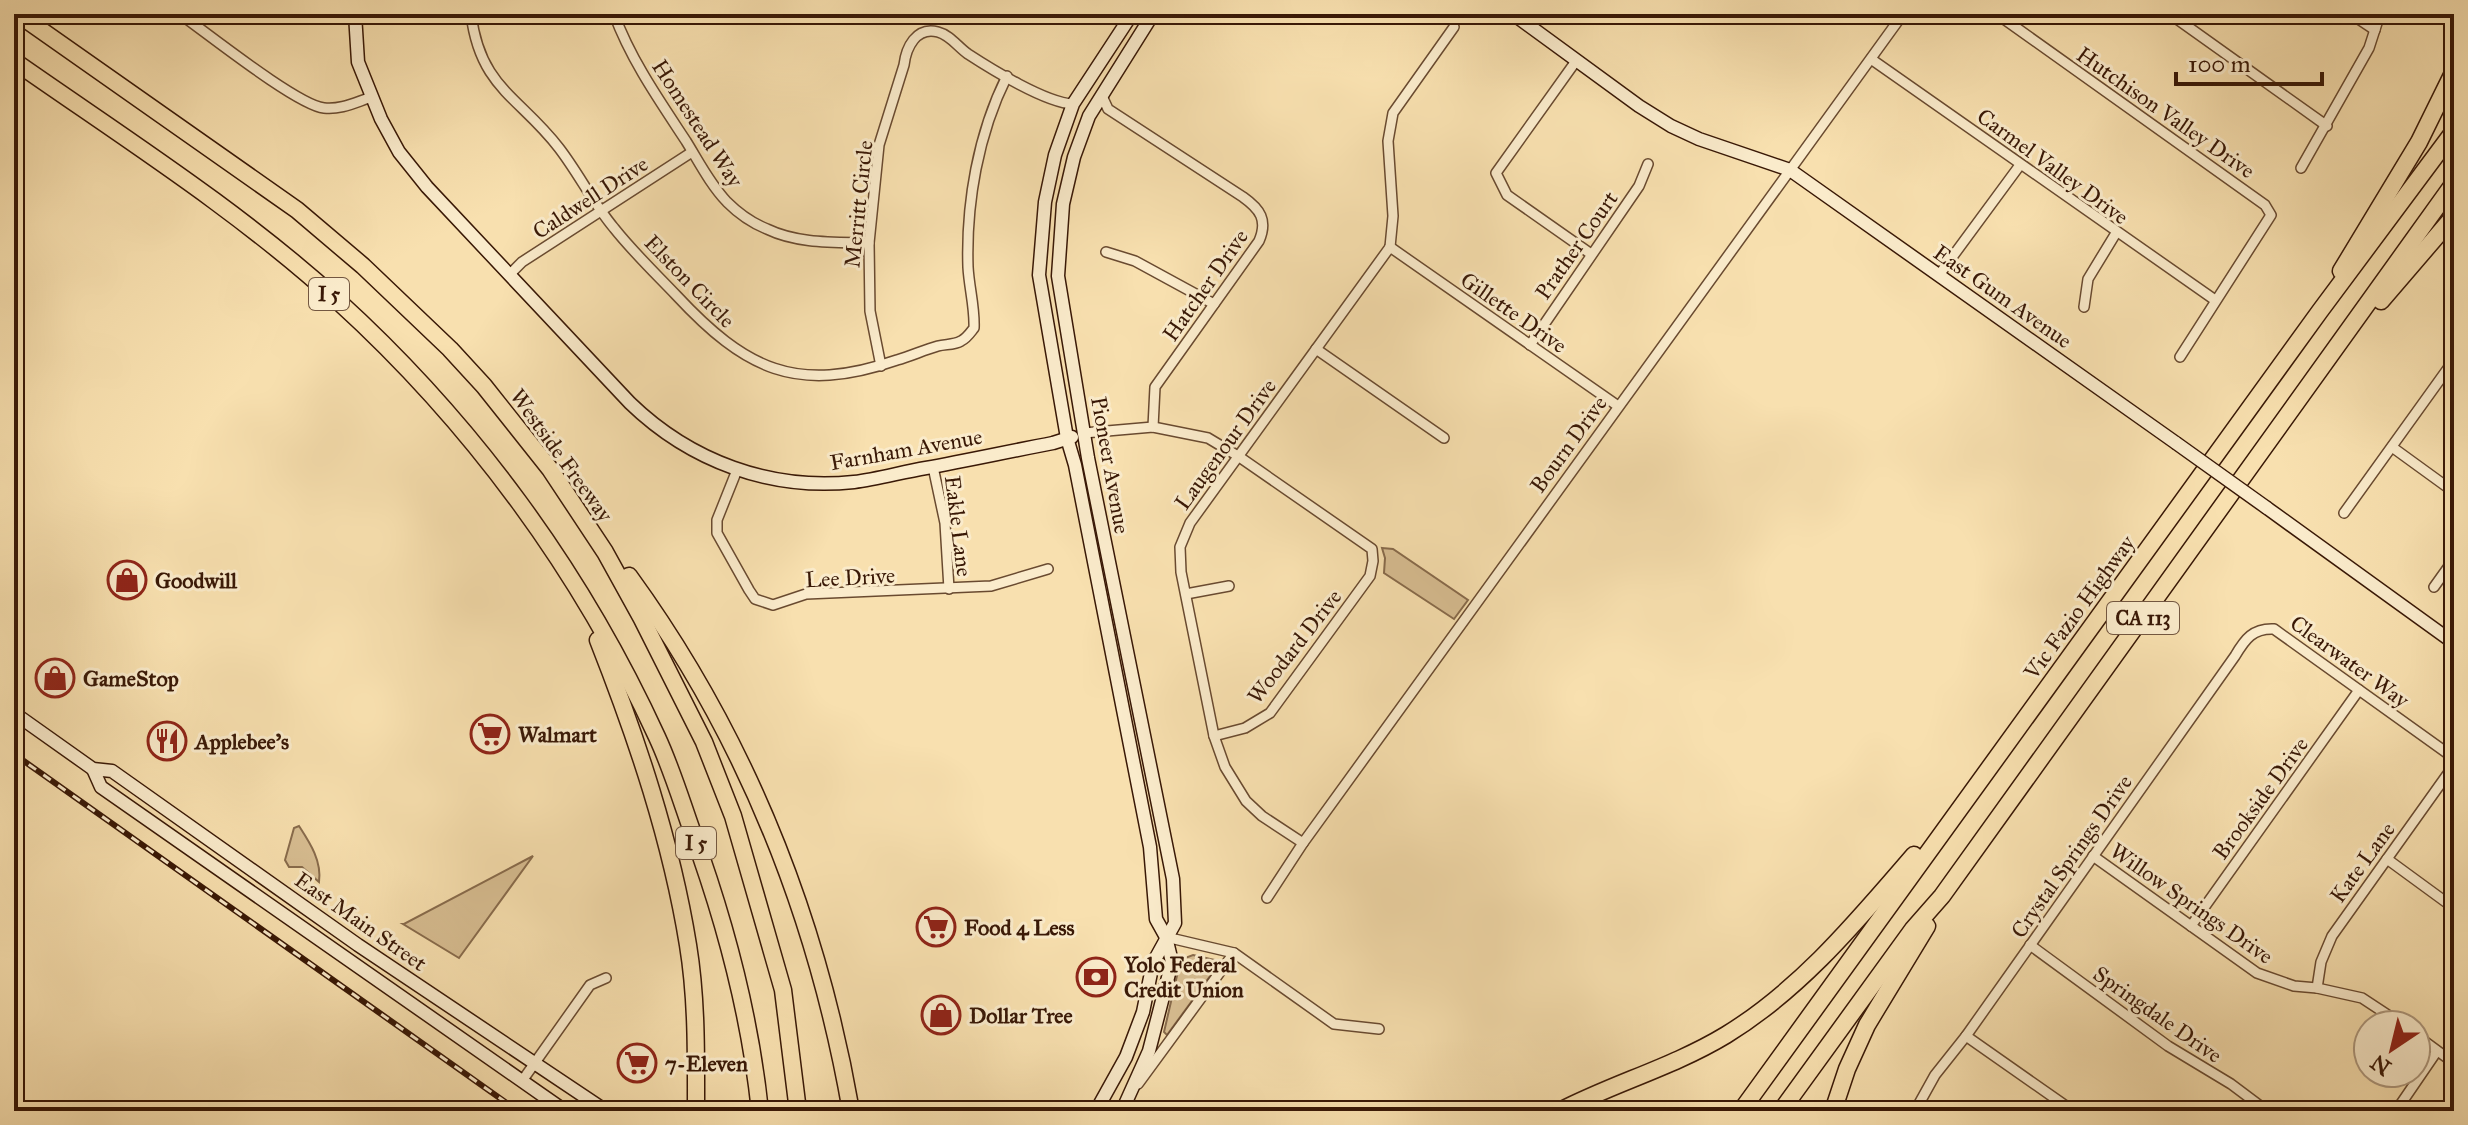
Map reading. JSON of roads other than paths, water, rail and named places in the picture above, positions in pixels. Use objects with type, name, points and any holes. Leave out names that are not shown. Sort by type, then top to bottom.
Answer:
[{"type":"highway","name":"Westside Freeway","points":[[18,14],[297,210],[363,266],[450,349],[484,386],[550,469],[605,552],[649,631],[704,742],[733,816],[783,990],[798,1111]]},
{"type":"highway","name":"I 5","points":[[14,61],[235,217],[286,256],[370,331],[426,386],[469,436],[545,539],[613,649],[659,739],[717,900],[754,1055],[760,1111]]},
{"type":"highway","points":[[2320,311],[2344,264],[2419,142],[2454,71]]},
{"type":"highway","name":"Vic Fazio Highway","points":[[1741,1111],[2320,311],[2454,131]]},
{"type":"highway","name":"CA 113","points":[[1781,1111],[1913,929],[1942,896],[2454,183]]},
{"type":"highway","points":[[2344,340],[2454,216]]},
{"type":"highway","points":[[550,469],[661,622],[717,713],[749,776],[810,934],[839,1046],[851,1111]]},
{"type":"highway","points":[[580,594],[636,738],[669,849],[689,947],[695,1018],[696,1111]]},
{"type":"highway","points":[[1560,1111],[1697,1050],[1774,1001],[1823,958],[1967,798]]},
{"type":"highway","points":[[1833,1111],[1847,1069],[1867,1025],[1942,896]]},
{"type":"main road","name":"Farnham Avenue","points":[[355,14],[358,62],[392,140],[409,166],[651,423],[690,450],[737,470],[771,479],[815,484],[856,481],[933,467],[1084,433]]},
{"type":"main road","name":"Pioneer Avenue","points":[[1122,1111],[1156,1027],[1172,962],[1166,937],[1156,919],[1150,847],[1075,465],[1067,438],[1039,275],[1045,202],[1055,155],[1073,104],[1132,14]]},
{"type":"main road","name":"Pioneer Avenue","points":[[1096,1111],[1126,1057],[1143,1012],[1153,963],[1175,923],[1173,879],[1160,809],[1084,433],[1058,276],[1059,245],[1063,204],[1074,157],[1089,116],[1153,14]]},
{"type":"main road","name":"East Gum Avenue","points":[[1513,14],[1671,126],[1699,139],[1790,170],[2454,643]]},
{"type":"main road","name":"East Main Street","points":[[14,713],[93,769],[112,771],[358,945],[606,1111]]},
{"type":"main road","points":[[1123,717],[1135,722],[1151,798],[1160,809]]},
{"type":"main road","name":"East Main Street","points":[[93,769],[101,787],[565,1111]]},
{"type":"street","points":[[180,14],[282,87],[320,108],[337,108],[372,97]]},
{"type":"street","name":"Elston Circle","points":[[471,14],[474,36],[487,67],[502,91],[550,136],[615,230],[720,340],[751,359],[785,372],[804,375],[856,372],[881,366],[939,346],[955,344],[965,339],[974,328],[968,266],[969,211],[977,163],[997,97],[1007,76]]},
{"type":"street","name":"Homestead Way","points":[[614,14],[624,42],[712,185],[728,202],[745,217],[793,239],[869,243]]},
{"type":"street","name":"Bourn Drive","points":[[1267,898],[1303,843],[1903,14]]},
{"type":"street","name":"Hutchison Valley Drive","points":[[1997,14],[2265,205],[2271,215],[2215,300]]},
{"type":"street","points":[[2170,14],[2327,126]]},
{"type":"street","points":[[2351,14],[2375,30]]},
{"type":"street","points":[[2301,168],[2369,48],[2380,14]]},
{"type":"street","points":[[1390,247],[1393,216],[1388,141],[1393,113],[1454,27]]},
{"type":"street","name":"Merritt Circle","points":[[881,366],[870,311],[869,243],[879,145],[906,52],[914,39],[924,31],[938,32],[1007,76],[1060,103],[1073,104]]},
{"type":"street","name":"Carmel Valley Drive","points":[[1871,59],[2215,300]]},
{"type":"street","points":[[1576,61],[1496,173],[1507,195],[1591,254]]},
{"type":"street","name":"Hatcher Drive","points":[[1102,96],[1108,109],[1249,202],[1263,217],[1264,231],[1259,241],[1155,387],[1153,427]]},
{"type":"street","name":"Caldwell Drive","points":[[509,275],[522,262],[692,152]]},
{"type":"street","name":"Prather Court","points":[[1530,345],[1639,186],[1648,164]]},
{"type":"street","points":[[1939,275],[2020,165]]},
{"type":"street","points":[[2084,307],[2088,279],[2116,233]]},
{"type":"street","name":"Gillette Drive","points":[[1390,247],[1618,406]]},
{"type":"street","name":"Laugenour Drive","points":[[1303,843],[1262,816],[1246,801],[1225,767],[1214,736],[1186,594],[1180,558],[1182,539],[1190,523],[1390,247]]},
{"type":"street","points":[[1106,252],[1135,261],[1214,304]]},
{"type":"street","points":[[2180,357],[2215,300]]},
{"type":"street","points":[[1316,349],[1444,438]]},
{"type":"street","points":[[2344,513],[2454,360]]},
{"type":"street","name":"Farnham Avenue","points":[[1084,433],[1153,427],[1196,434],[1238,456],[1372,549]]},
{"type":"street","points":[[2392,447],[2454,492]]},
{"type":"street","name":"Eakle Lane","points":[[933,467],[945,523],[949,589]]},
{"type":"street","name":"Lee Drive","points":[[737,470],[717,520],[717,533],[755,599],[773,605],[806,594],[991,586],[1048,569]]},
{"type":"street","name":"Woodard Drive","points":[[1214,736],[1258,722],[1280,701],[1370,576],[1372,549]]},
{"type":"street","points":[[2434,587],[2454,559]]},
{"type":"street","points":[[1186,594],[1229,586]]},
{"type":"street","name":"Clearwater Way","points":[[2262,628],[2274,629],[2286,636],[2454,758]]},
{"type":"street","name":"Crystal Springs Drive","points":[[1915,1111],[1935,1075],[1966,1036],[2245,639],[2262,628]]},
{"type":"street","name":"Brookside Drive","points":[[2191,926],[2359,690]]},
{"type":"street","name":"Kate Lane","points":[[2317,988],[2321,962],[2332,936],[2454,765]]},
{"type":"street","name":"Willow Springs Drive","points":[[2093,856],[2257,973],[2294,986],[2362,998],[2379,1009]]},
{"type":"street","points":[[2387,859],[2454,908]]},
{"type":"street","points":[[1166,937],[1234,953],[1334,1024],[1379,1029]]},
{"type":"street","name":"Springdale Drive","points":[[2030,945],[2168,1046],[2231,1084],[2267,1111]]},
{"type":"street","points":[[1133,1090],[1234,953]]},
{"type":"street","points":[[522,1081],[590,985],[606,978]]},
{"type":"street","points":[[1966,1036],[2073,1111]]},
{"type":"street","points":[[2432,1047],[2454,1063]]},
{"type":"street","points":[[2396,1111],[2437,1051]]},
{"type":"railway","points":[[14,754],[518,1111]]},
{"type":"place","name":"Goodwill","points":[[127,580]]},
{"type":"place","name":"GameStop","points":[[55,678]]},
{"type":"place","name":"Walmart","points":[[490,734]]},
{"type":"place","name":"Applebee's","points":[[167,741]]},
{"type":"place","name":"Food 4 Less","points":[[936,927]]},
{"type":"place","name":"Yolo Federal Credit Union","points":[[1096,977]]},
{"type":"place","name":"Dollar Tree","points":[[941,1015]]},
{"type":"place","name":"7-Eleven","points":[[637,1063]]}]
